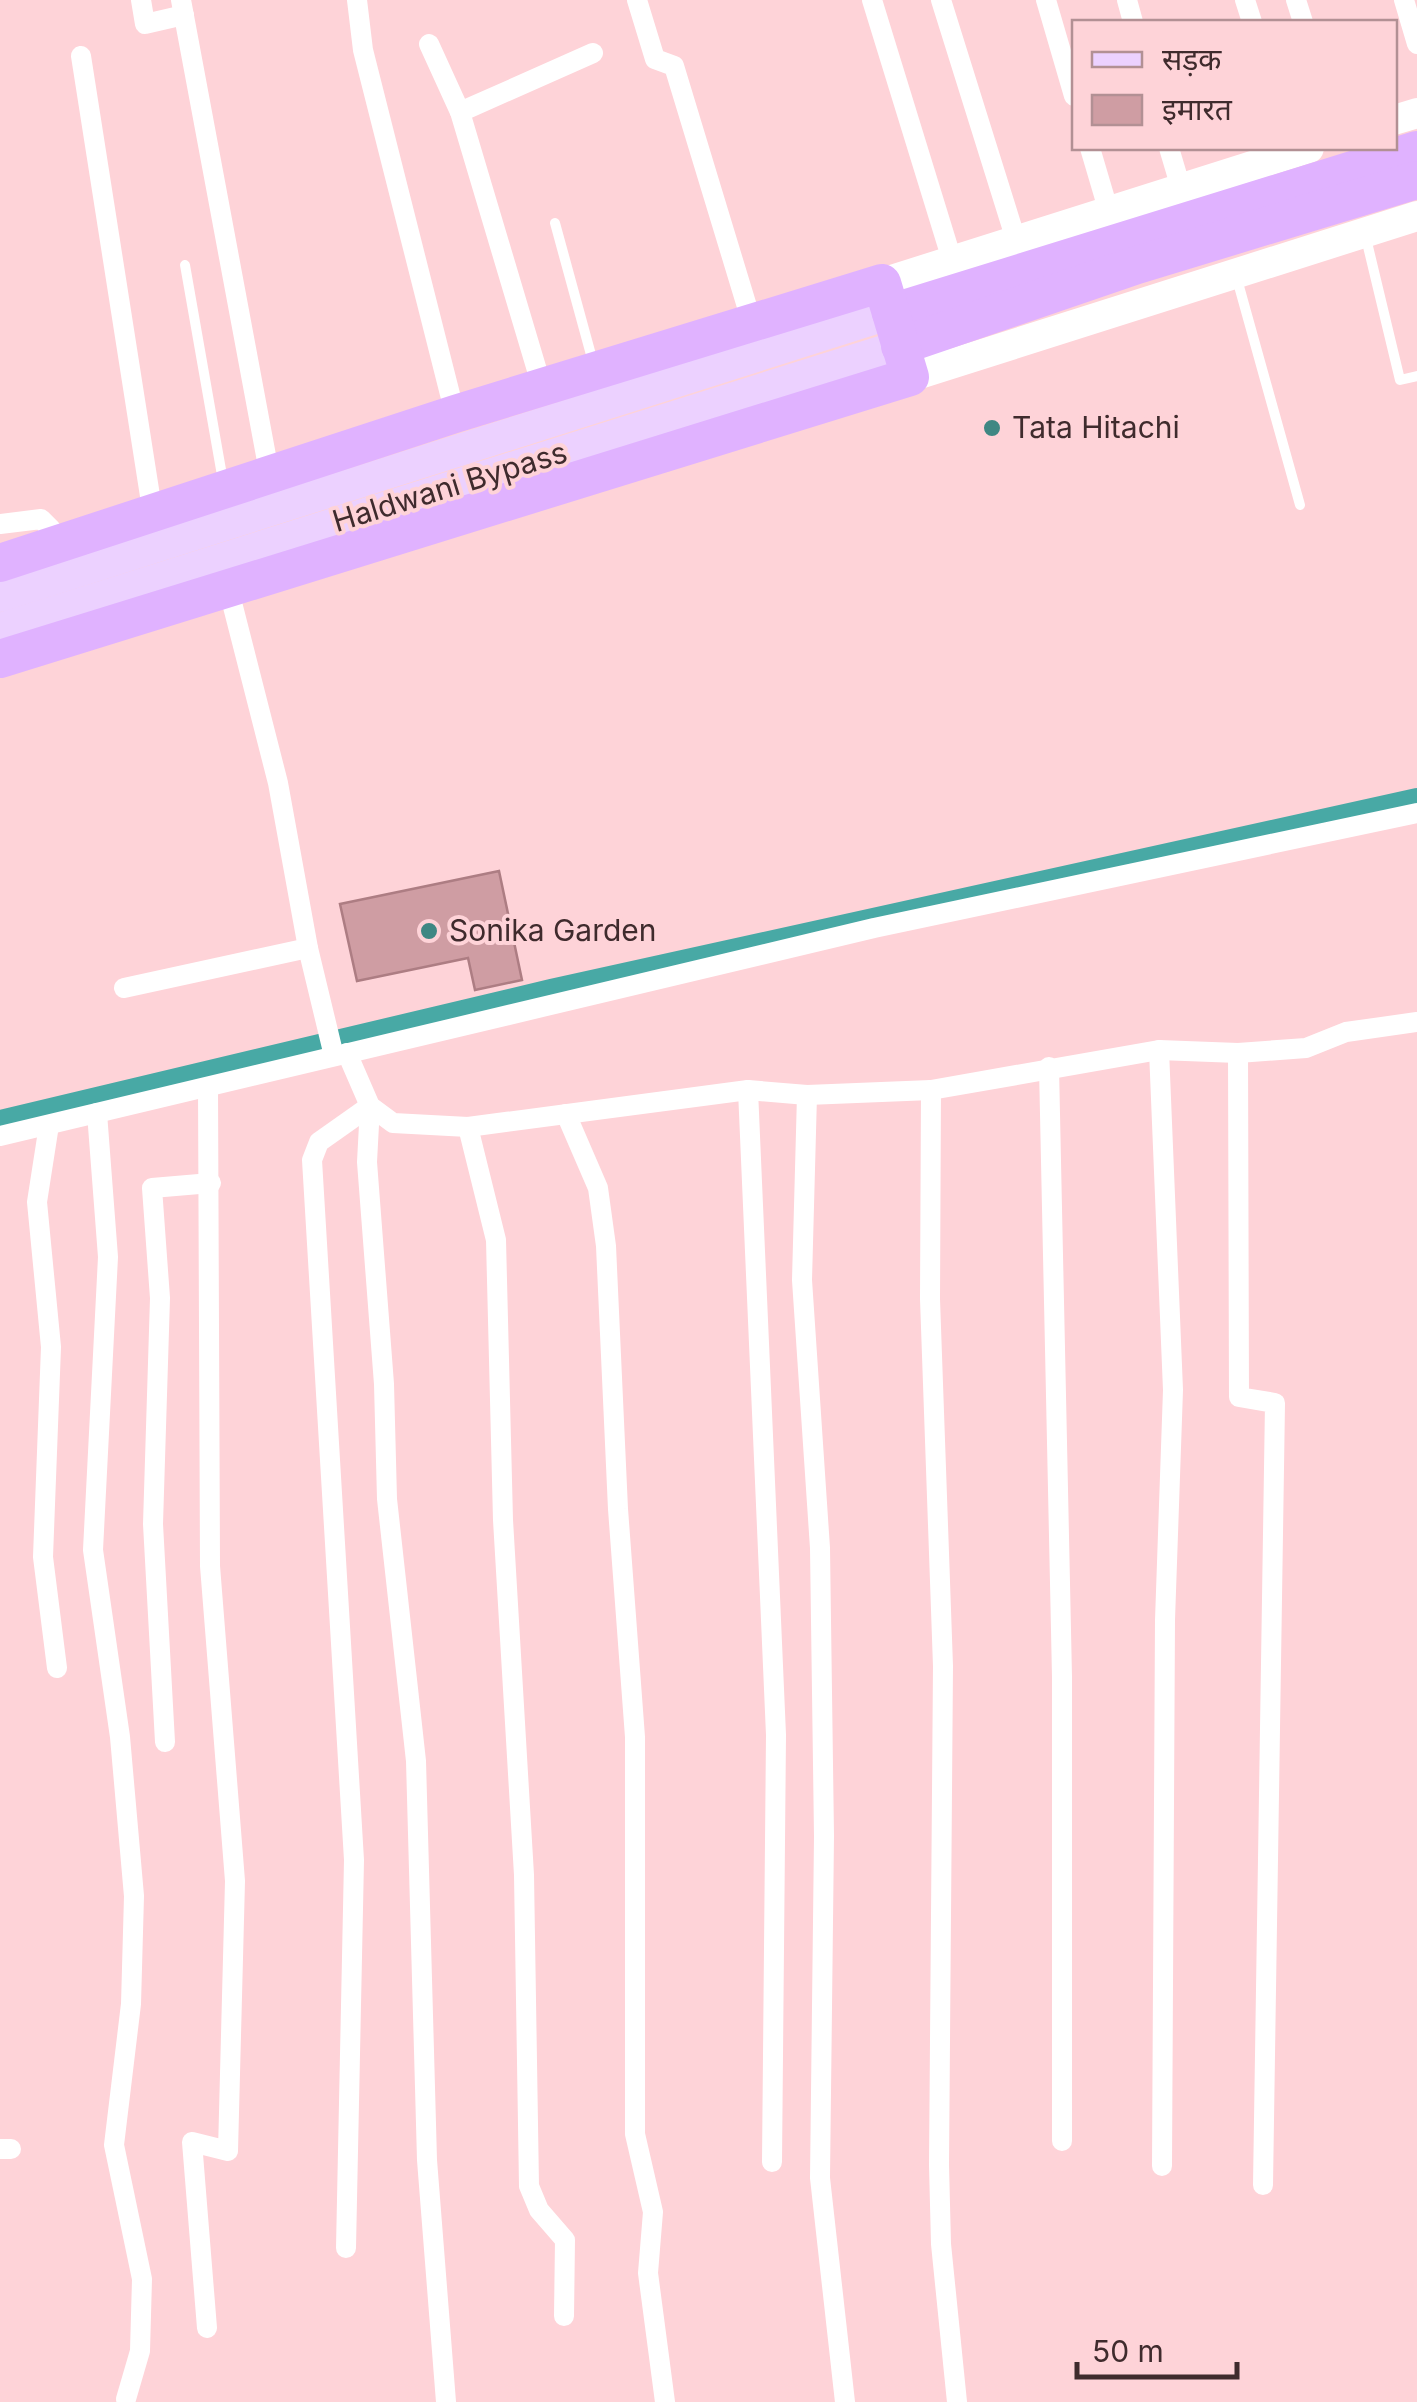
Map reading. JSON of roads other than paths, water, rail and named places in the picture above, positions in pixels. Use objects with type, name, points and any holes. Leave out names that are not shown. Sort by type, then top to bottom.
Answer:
[{"type":"highway","points":[[0,659],[229,591],[896,330],[1417,150]]},
{"type":"highway","points":[[0,563],[455,414],[752,322],[896,330],[1137,265],[1417,180]]},
{"type":"main road","name":"Haldwani Bypass","points":[[0,596],[896,330]]},
{"type":"main road","name":"Haldwani Bypass","points":[[0,629],[896,330]]},
{"type":"street","points":[[141,0],[145,24],[182,8],[270,477]]},
{"type":"street","points":[[357,0],[363,50],[455,414]]},
{"type":"street","points":[[637,0],[655,59],[674,66],[752,322]]},
{"type":"street","points":[[872,0],[952,260]]},
{"type":"street","points":[[941,0],[1016,240]]},
{"type":"street","points":[[1046,0],[1072,89]]},
{"type":"street","points":[[1404,0],[1417,44]]},
{"type":"street","points":[[429,44],[460,112],[542,388]]},
{"type":"street","points":[[460,112],[593,53]]},
{"type":"street","points":[[80,56],[154,515]]},
{"type":"street","points":[[1091,150],[1108,209]]},
{"type":"street","points":[[1171,150],[1180,185]]},
{"type":"street","points":[[896,330],[952,260],[1295,150]]},
{"type":"street","points":[[896,330],[1235,271],[1417,216]]},
{"type":"street","points":[[0,524],[41,519],[51,528],[57,547]]},
{"type":"street","points":[[229,591],[278,783],[308,948],[336,1048],[370,1106],[394,1123],[468,1127],[748,1090],[807,1094],[931,1090],[1159,1050],[1238,1053],[1306,1048],[1346,1032],[1417,1022]]},
{"type":"street","points":[[0,1136],[208,1088],[336,1048],[1417,812]]},
{"type":"street","points":[[124,988],[308,948]]},
{"type":"street","points":[[1159,1050],[1173,1390],[1165,1660],[1162,2166]]},
{"type":"street","points":[[1238,1053],[1238,1397],[1275,1402],[1263,2185]]},
{"type":"street","points":[[1048,1067],[1064,1789],[1062,2142]]},
{"type":"street","points":[[208,1088],[210,1566],[235,1881],[228,2151],[192,2142],[208,2328]]},
{"type":"street","points":[[748,1090],[776,1735],[772,2162]]},
{"type":"street","points":[[931,1090],[930,1299],[943,1666],[940,2204],[957,2402]]},
{"type":"street","points":[[807,1094],[802,1280],[820,1548],[824,1836],[820,2178],[845,2402]]},
{"type":"street","points":[[346,2248],[354,1860],[312,1160],[319,1142],[370,1106]]},
{"type":"street","points":[[370,1106],[367,1162],[384,1384],[387,1498],[416,1761],[428,2160],[446,2402]]},
{"type":"street","points":[[97,1113],[108,1257],[93,1550],[120,1737],[134,1896],[132,2004],[114,2145],[142,2279],[140,2351],[126,2399]]},
{"type":"street","points":[[566,1114],[598,1188],[606,1246],[618,1509],[635,1737],[636,2134],[653,2212],[648,2273],[665,2402]]},
{"type":"street","points":[[49,1125],[36,1202],[51,1348],[43,1557],[57,1668]]},
{"type":"street","points":[[468,1127],[496,1240],[503,1520],[524,1875],[529,2186],[540,2210],[565,2240],[564,2316]]},
{"type":"street","points":[[165,1742],[153,1524],[160,1298],[152,1188],[211,1183]]},
{"type":"lane","points":[[555,223],[596,372]]},
{"type":"lane","points":[[1364,234],[1400,380],[1417,376]]},
{"type":"lane","points":[[185,265],[225,492]]},
{"type":"lane","points":[[1235,271],[1300,504]]},
{"type":"waterway","points":[[0,1121],[551,990],[1417,799]]},
{"type":"place","name":"Tata Hitachi","points":[[992,428]]},
{"type":"place","name":"Sonika Garden","points":[[429,931]]}]
